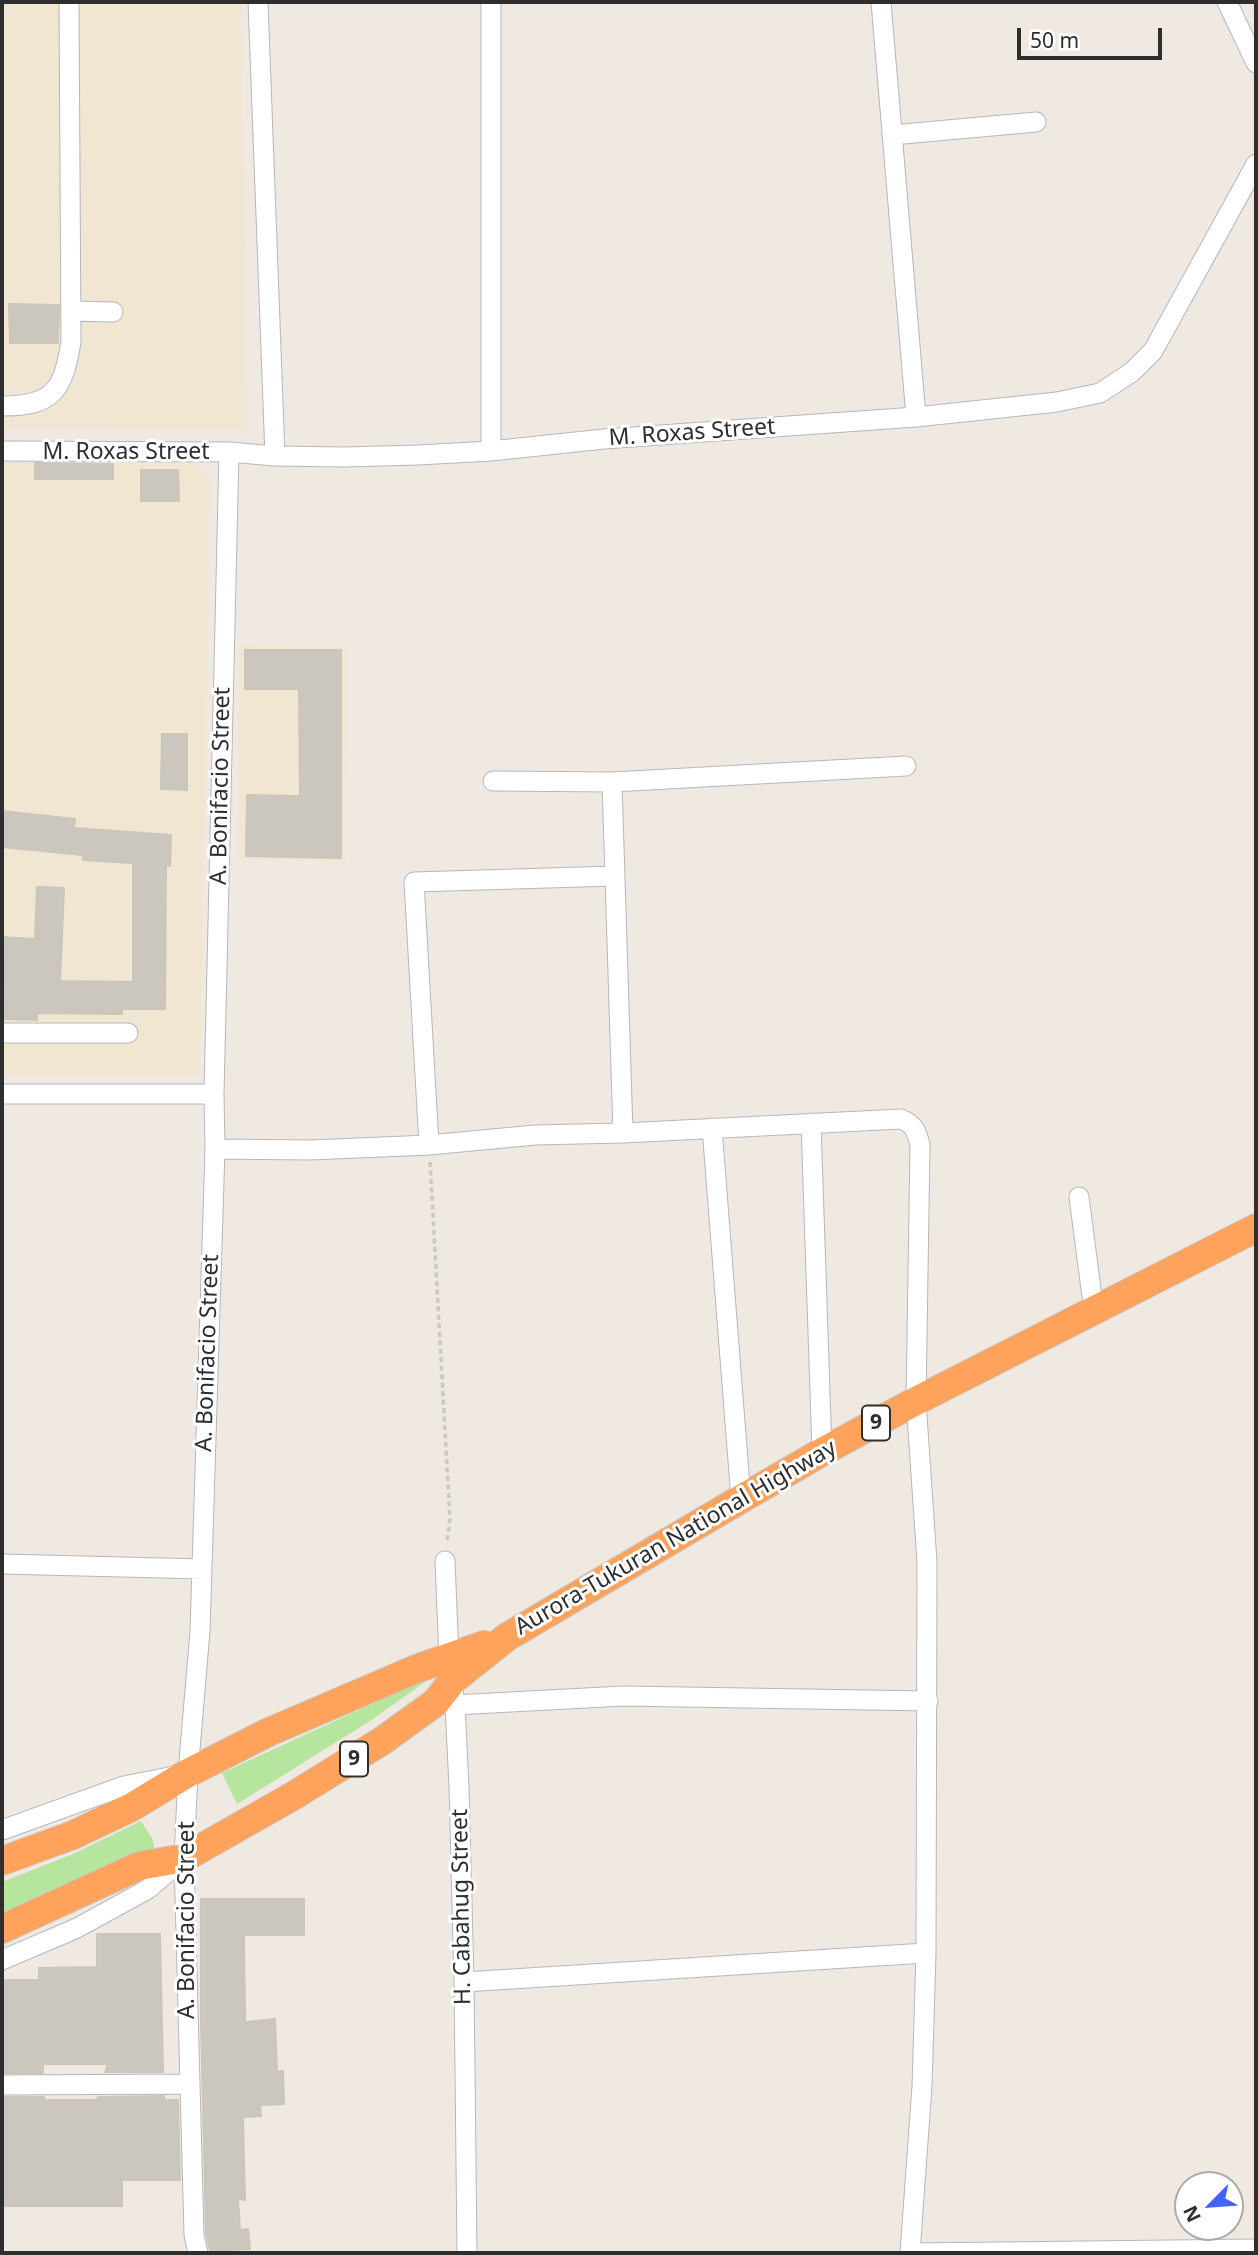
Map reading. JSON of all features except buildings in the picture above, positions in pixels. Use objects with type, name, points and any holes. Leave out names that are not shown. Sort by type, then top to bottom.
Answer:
[{"type":"highway","name":"Aurora-Tukuran National Highway","points":[[2,1929],[139,1867],[184,1858],[382,1741],[436,1702],[452,1681],[506,1637],[822,1452],[916,1401],[1256,1228]]},
{"type":"highway","name":"Aurora-Tukuran National Highway","points":[[2,1861],[73,1835],[132,1807],[188,1773],[269,1732],[404,1674],[452,1681]]},
{"type":"street","points":[[2,406],[43,400],[55,390],[66,371],[71,342],[69,2]]},
{"type":"street","points":[[258,2],[275,456]]},
{"type":"street","points":[[491,2],[491,451]]},
{"type":"street","points":[[881,2],[916,416]]},
{"type":"street","points":[[1227,2],[1256,64]]},
{"type":"street","points":[[892,135],[1036,122]]},
{"type":"street","name":"M. Roxas Street","points":[[2,451],[229,452],[344,457],[491,451],[604,439],[916,416],[1058,402],[1100,393],[1132,372],[1153,351],[1256,164]]},
{"type":"street","points":[[71,311],[113,312]]},
{"type":"street","name":"A. Bonifacio Street","points":[[198,2253],[194,2235],[184,1858],[202,1569],[215,1149],[214,1094],[229,452]]},
{"type":"street","points":[[493,781],[612,782],[906,766]]},
{"type":"street","points":[[612,782],[623,1133]]},
{"type":"street","points":[[429,1145],[414,882],[615,876]]},
{"type":"street","points":[[2,1033],[128,1033]]},
{"type":"street","points":[[2,1094],[214,1094]]},
{"type":"street","points":[[215,1149],[310,1150],[429,1145],[535,1135],[901,1119],[911,1123],[917,1132],[920,1145],[916,1401],[928,1562],[926,1953],[922,2086],[911,2253],[1256,2249]]},
{"type":"street","points":[[811,1123],[822,1452]]},
{"type":"street","points":[[712,1128],[741,1499]]},
{"type":"street","points":[[1079,1197],[1094,1312]]},
{"type":"street","name":"H. Cabahug Street","points":[[445,1562],[464,1982],[467,2253]]},
{"type":"street","points":[[2,1564],[202,1569]]},
{"type":"street","points":[[452,1681],[623,1696],[928,1702]]},
{"type":"street","name":"Aurora-Tukuran National Highway","points":[[2,1830],[124,1786],[188,1773]]},
{"type":"street","name":"Aurora-Tukuran National Highway","points":[[2,1960],[76,1928],[148,1889],[184,1858]]},
{"type":"street","points":[[464,1982],[926,1953]]},
{"type":"street","points":[[2,2085],[189,2084]]},
{"type":"path","points":[[429,1145],[450,1519],[445,1562]]},
{"type":"shaded area","points":[[2,2],[241,2],[247,429],[2,428]]},
{"type":"shaded area","points":[[190,456],[210,480],[200,1075],[2,1075],[2,458]]},
{"type":"shaded area","points":[[239,645],[346,646],[345,861],[237,859]]},
{"type":"green space","points":[[435,1675],[370,1721],[237,1804],[222,1773]]},
{"type":"green space","points":[[141,1821],[153,1840],[154,1848],[2,1913],[2,1882],[73,1854]]}]
